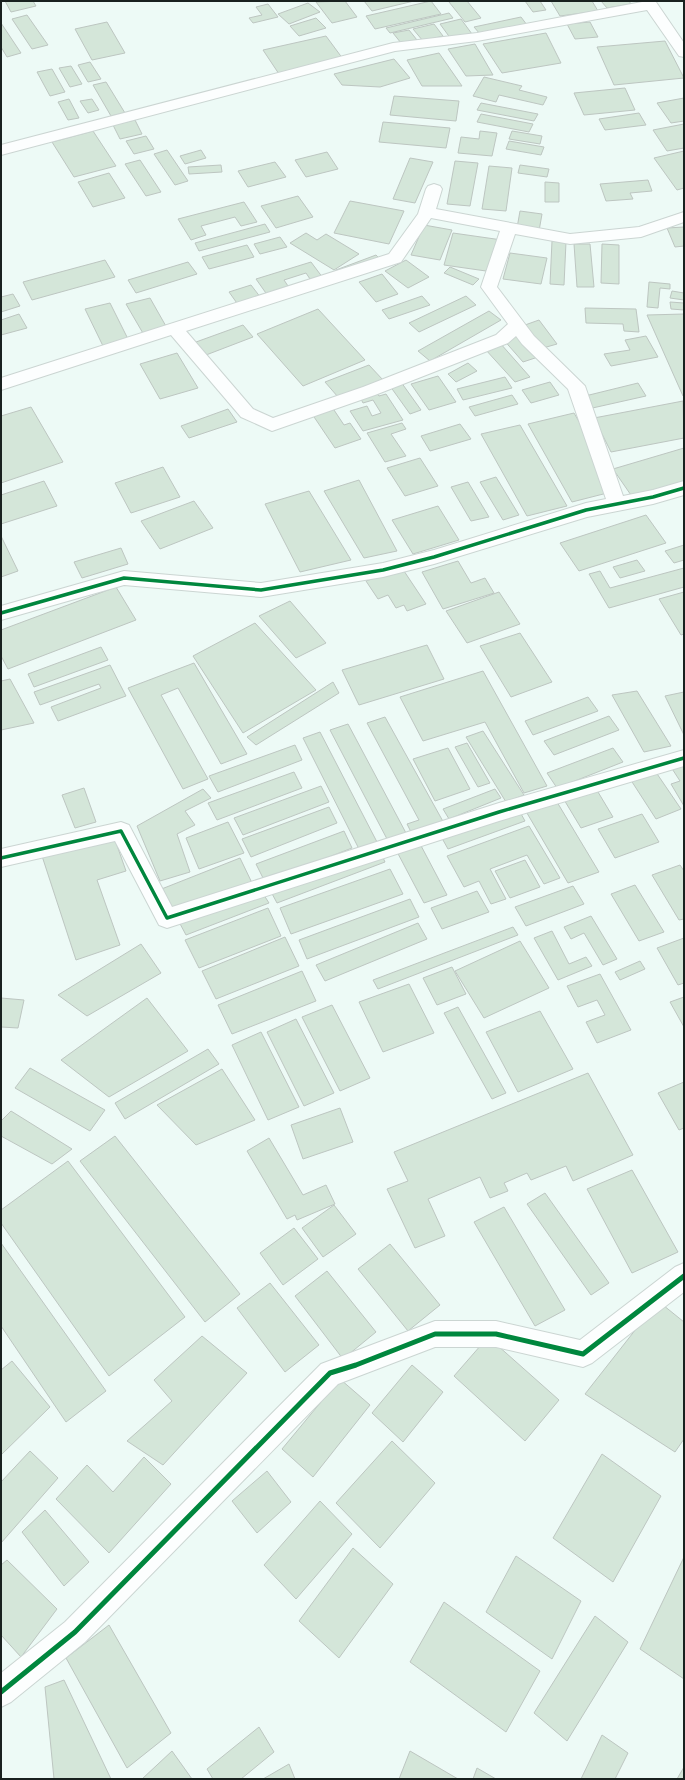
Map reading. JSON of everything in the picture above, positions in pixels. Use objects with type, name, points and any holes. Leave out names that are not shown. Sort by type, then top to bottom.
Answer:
[{"type":"street","points":[[1,150],[393,48],[477,37],[650,3],[684,53]]},
{"type":"street","points":[[1,384],[395,258],[427,212],[434,189]]},
{"type":"street","points":[[427,212],[570,239],[641,232],[684,217]]},
{"type":"street","points":[[509,228],[489,286],[528,340],[576,386],[617,504]]},
{"type":"street","points":[[175,329],[247,413],[272,425],[369,392],[502,339],[517,324]]},
{"type":"street","points":[[1,613],[6,613],[124,578],[261,590],[383,570],[434,557],[586,510],[653,497],[684,488]]},
{"type":"street","points":[[1,858],[121,831],[167,918],[499,812],[684,758]]},
{"type":"street","points":[[1,1692],[75,1632],[330,1373],[356,1365],[435,1334],[496,1334],[583,1354],[678,1289]]},
{"type":"building","points":[[5,1],[33,1],[36,6],[11,12]]},
{"type":"building","points":[[345,1],[357,17],[332,23],[316,2]]},
{"type":"building","points":[[364,1],[414,1],[372,11]]},
{"type":"building","points":[[431,1],[441,14],[375,29],[366,16]]},
{"type":"building","points":[[467,1],[481,18],[465,22],[449,2]]},
{"type":"building","points":[[525,1],[540,1],[546,10],[533,12]]},
{"type":"building","points":[[551,1],[592,1],[598,11],[560,16]]},
{"type":"building","points":[[601,1],[629,1],[631,4],[607,8]]},
{"type":"building","points":[[308,3],[320,12],[289,24],[278,14]]},
{"type":"building","points":[[268,4],[278,17],[253,23],[249,18],[262,15],[256,7]]},
{"type":"building","points":[[449,13],[453,18],[390,33],[386,28]]},
{"type":"building","points":[[27,15],[48,45],[32,49],[12,19]]},
{"type":"building","points":[[521,17],[527,25],[480,34],[474,27]]},
{"type":"building","points":[[316,18],[326,28],[299,36],[290,26]]},
{"type":"building","points":[[461,19],[472,34],[451,39],[440,24]]},
{"type":"building","points":[[107,22],[125,53],[92,60],[75,29]]},
{"type":"building","points":[[590,22],[598,37],[575,39],[567,24]]},
{"type":"building","points":[[1,23],[21,53],[7,57],[1,47]]},
{"type":"building","points":[[434,24],[443,36],[423,41],[413,29]]},
{"type":"building","points":[[409,30],[417,40],[401,43],[393,33]]},
{"type":"building","points":[[546,33],[561,63],[502,73],[483,44]]},
{"type":"building","points":[[326,36],[343,59],[279,74],[263,50]]},
{"type":"building","points":[[665,41],[684,78],[614,85],[597,47]]},
{"type":"building","points":[[475,44],[493,75],[466,76],[448,49]]},
{"type":"building","points":[[439,53],[462,86],[422,86],[407,60]]},
{"type":"building","points":[[394,59],[410,78],[380,87],[342,85],[334,74]]},
{"type":"building","points":[[90,62],[101,79],[88,82],[78,65]]},
{"type":"building","points":[[71,66],[82,84],[70,87],[59,68]]},
{"type":"building","points":[[52,69],[65,92],[50,96],[37,72]]},
{"type":"building","points":[[484,77],[522,86],[519,90],[547,97],[543,105],[499,95],[496,102],[473,96]]},
{"type":"building","points":[[106,82],[125,113],[111,116],[93,85]]},
{"type":"building","points":[[625,88],[635,110],[584,115],[574,93]]},
{"type":"building","points":[[394,96],[459,101],[456,121],[390,115]]},
{"type":"building","points":[[684,98],[684,121],[671,123],[657,103]]},
{"type":"building","points":[[69,99],[79,118],[68,120],[58,102]]},
{"type":"building","points":[[92,99],[99,110],[88,113],[80,101]]},
{"type":"building","points":[[481,103],[538,114],[534,121],[477,110]]},
{"type":"building","points":[[639,113],[646,125],[605,130],[599,119]]},
{"type":"building","points":[[481,114],[533,124],[529,132],[477,122]]},
{"type":"building","points":[[135,120],[142,134],[120,139],[113,125]]},
{"type":"building","points":[[383,122],[450,128],[446,148],[379,142]]},
{"type":"building","points":[[684,124],[684,148],[667,151],[653,130]]},
{"type":"building","points":[[93,131],[116,166],[74,177],[52,142]]},
{"type":"building","points":[[480,131],[497,133],[492,156],[458,153],[461,137],[479,139]]},
{"type":"building","points":[[512,131],[542,136],[540,144],[509,139]]},
{"type":"building","points":[[146,136],[154,149],[134,154],[126,141]]},
{"type":"building","points":[[509,141],[544,147],[541,155],[506,149]]},
{"type":"building","points":[[167,150],[188,181],[175,185],[154,154]]},
{"type":"building","points":[[201,150],[206,158],[185,164],[180,156]]},
{"type":"building","points":[[684,151],[684,188],[677,190],[654,158]]},
{"type":"building","points":[[327,152],[338,169],[306,177],[295,160]]},
{"type":"building","points":[[410,158],[433,162],[415,203],[393,199]]},
{"type":"building","points":[[140,160],[161,192],[146,196],[125,164]]},
{"type":"building","points":[[455,161],[478,163],[470,206],[447,204]]},
{"type":"building","points":[[275,162],[286,177],[248,187],[238,171]]},
{"type":"building","points":[[221,165],[222,172],[189,174],[188,167]]},
{"type":"building","points":[[520,165],[549,169],[547,177],[518,173]]},
{"type":"building","points":[[489,166],[512,168],[506,211],[482,209]]},
{"type":"building","points":[[109,173],[125,198],[93,207],[78,182]]},
{"type":"building","points":[[648,180],[652,191],[630,193],[633,199],[606,201],[600,184]]},
{"type":"building","points":[[545,182],[559,183],[559,202],[545,202]]},
{"type":"building","points":[[298,196],[313,217],[276,228],[261,206]]},
{"type":"building","points":[[350,201],[404,211],[389,244],[334,233]]},
{"type":"building","points":[[244,202],[257,222],[241,226],[235,217],[201,226],[206,235],[191,240],[178,219]]},
{"type":"building","points":[[520,211],[542,214],[539,231],[517,228]]},
{"type":"building","points":[[265,224],[270,232],[199,251],[195,243]]},
{"type":"building","points":[[424,225],[452,230],[440,260],[411,255]]},
{"type":"building","points":[[684,227],[684,246],[675,247],[667,228]]},
{"type":"building","points":[[306,233],[317,240],[326,234],[359,254],[334,270],[290,243]]},
{"type":"building","points":[[453,233],[502,240],[493,272],[444,265]]},
{"type":"building","points":[[280,237],[287,247],[260,254],[254,244]]},
{"type":"building","points":[[552,241],[566,242],[564,285],[550,284]]},
{"type":"building","points":[[574,244],[590,244],[594,287],[577,287]]},
{"type":"building","points":[[602,244],[619,245],[619,284],[601,283]]},
{"type":"building","points":[[247,245],[254,257],[209,269],[202,257]]},
{"type":"building","points":[[510,253],[547,258],[541,284],[503,279]]},
{"type":"building","points":[[376,255],[381,260],[341,275],[336,270]]},
{"type":"building","points":[[105,260],[115,277],[32,300],[23,282]]},
{"type":"building","points":[[406,260],[429,277],[408,288],[385,271]]},
{"type":"building","points":[[188,262],[197,274],[136,293],[128,280]]},
{"type":"building","points":[[311,262],[323,278],[312,282],[306,273],[284,280],[290,289],[268,296],[256,279]]},
{"type":"building","points":[[450,267],[479,279],[473,285],[444,273]]},
{"type":"building","points":[[382,274],[398,294],[376,302],[359,282]]},
{"type":"building","points":[[649,282],[670,284],[670,289],[660,288],[658,308],[647,307]]},
{"type":"building","points":[[251,285],[261,298],[239,306],[229,292]]},
{"type":"building","points":[[672,291],[684,293],[684,300],[670,298]]},
{"type":"building","points":[[13,294],[20,306],[1,312],[1,297]]},
{"type":"building","points":[[422,296],[430,305],[389,319],[382,310]]},
{"type":"building","points":[[466,296],[476,305],[419,332],[409,323]]},
{"type":"building","points":[[150,298],[167,328],[144,335],[126,304]]},
{"type":"building","points":[[670,302],[684,303],[684,310],[671,309]]},
{"type":"building","points":[[110,303],[128,339],[103,346],[85,309]]},
{"type":"building","points":[[585,308],[636,309],[639,332],[624,331],[623,324],[586,323]]},
{"type":"building","points":[[318,309],[365,360],[303,386],[257,334]]},
{"type":"building","points":[[489,311],[501,320],[430,361],[418,351]]},
{"type":"building","points":[[19,314],[27,328],[1,335],[1,320]]},
{"type":"building","points":[[684,314],[684,396],[683,396],[647,315]]},
{"type":"building","points":[[539,320],[557,344],[543,348],[525,325]]},
{"type":"building","points":[[243,325],[253,337],[206,355],[196,342]]},
{"type":"building","points":[[517,333],[538,357],[523,362],[502,338]]},
{"type":"building","points":[[646,336],[658,357],[611,366],[604,354],[630,350],[625,340]]},
{"type":"building","points":[[500,343],[530,377],[515,382],[485,349]]},
{"type":"building","points":[[177,353],[198,388],[160,399],[140,364]]},
{"type":"building","points":[[468,363],[477,371],[456,382],[448,374]]},
{"type":"building","points":[[369,365],[383,380],[338,397],[325,382]]},
{"type":"building","points":[[438,376],[456,402],[429,410],[411,384]]},
{"type":"building","points":[[505,377],[512,388],[463,400],[457,389]]},
{"type":"building","points":[[401,382],[421,410],[410,414],[390,386]]},
{"type":"building","points":[[550,382],[559,395],[531,403],[522,390]]},
{"type":"building","points":[[638,383],[646,396],[588,409],[581,397]]},
{"type":"building","points":[[376,392],[379,396],[386,394],[403,420],[363,431],[350,411],[367,406],[372,416],[381,413],[373,400],[363,403],[360,397]]},
{"type":"building","points":[[512,395],[518,404],[475,416],[469,407]]},
{"type":"building","points":[[683,401],[684,438],[611,452],[594,418]]},
{"type":"building","points":[[330,404],[344,425],[350,423],[361,439],[335,448],[310,411]]},
{"type":"building","points":[[31,407],[63,462],[1,483],[1,416]]},
{"type":"building","points":[[228,409],[237,422],[189,438],[181,426]]},
{"type":"building","points":[[574,413],[619,490],[572,502],[528,424]]},
{"type":"building","points":[[402,423],[406,429],[391,434],[406,456],[385,462],[367,433]]},
{"type":"building","points":[[460,424],[471,439],[430,451],[421,436]]},
{"type":"building","points":[[520,425],[567,506],[527,516],[481,434]]},
{"type":"building","points":[[684,448],[684,482],[633,498],[613,469]]},
{"type":"building","points":[[420,458],[438,486],[405,496],[387,468]]},
{"type":"building","points":[[163,467],[180,497],[131,513],[115,483]]},
{"type":"building","points":[[496,477],[519,515],[503,520],[480,482]]},
{"type":"building","points":[[359,480],[397,551],[364,558],[324,491]]},
{"type":"building","points":[[44,481],[57,506],[1,524],[1,495]]},
{"type":"building","points":[[468,482],[489,517],[471,521],[451,487]]},
{"type":"building","points":[[309,491],[351,560],[300,572],[265,504]]},
{"type":"building","points":[[194,501],[213,528],[160,549],[141,521]]},
{"type":"building","points":[[438,506],[459,540],[413,554],[392,520]]},
{"type":"building","points":[[646,515],[666,543],[579,571],[560,543]]},
{"type":"building","points":[[1,536],[18,571],[1,577]]},
{"type":"building","points":[[684,545],[684,560],[674,563],[665,551]]},
{"type":"building","points":[[121,548],[128,564],[82,578],[74,562]]},
{"type":"building","points":[[637,560],[645,571],[620,578],[613,567]]},
{"type":"building","points":[[458,561],[471,583],[485,578],[494,593],[443,609],[422,572]]},
{"type":"building","points":[[402,568],[426,604],[407,611],[404,605],[396,608],[388,595],[378,599],[366,581]]},
{"type":"building","points":[[684,568],[684,587],[609,608],[589,574],[600,571],[610,588]]},
{"type":"building","points":[[116,587],[136,620],[8,669],[1,656],[1,630]]},
{"type":"building","points":[[499,592],[520,624],[467,643],[446,611]]},
{"type":"building","points":[[684,592],[684,634],[681,635],[659,599]]},
{"type":"building","points":[[290,601],[326,643],[296,658],[259,616]]},
{"type":"building","points":[[255,623],[316,690],[243,733],[193,656]]},
{"type":"building","points":[[520,633],[552,682],[511,697],[480,646]]},
{"type":"building","points":[[427,645],[444,679],[359,705],[342,670]]},
{"type":"building","points":[[101,647],[108,660],[34,687],[28,674]]},
{"type":"building","points":[[194,663],[247,754],[221,764],[178,688],[161,695],[208,779],[183,789],[128,688]]},
{"type":"building","points":[[110,665],[126,696],[58,721],[51,707],[101,688],[99,684],[40,705],[34,692]]},
{"type":"building","points":[[483,671],[547,786],[524,793],[485,722],[423,741],[400,697]]},
{"type":"building","points":[[10,679],[34,723],[1,730],[1,681]]},
{"type":"building","points":[[333,682],[339,693],[256,745],[247,737]]},
{"type":"building","points":[[637,691],[671,746],[644,752],[612,695]]},
{"type":"building","points":[[684,692],[684,735],[665,696]]},
{"type":"building","points":[[588,697],[598,711],[533,735],[525,721]]},
{"type":"building","points":[[609,716],[619,730],[554,755],[544,741]]},
{"type":"building","points":[[385,717],[445,825],[413,836],[407,824],[419,820],[367,723]]},
{"type":"building","points":[[348,724],[406,833],[387,839],[330,730]]},
{"type":"building","points":[[483,731],[524,795],[506,802],[466,737]]},
{"type":"building","points":[[320,732],[377,842],[359,849],[303,738]]},
{"type":"building","points":[[467,743],[490,783],[478,787],[455,747]]},
{"type":"building","points":[[295,745],[302,760],[218,792],[209,776]]},
{"type":"building","points":[[448,748],[470,789],[435,801],[413,759]]},
{"type":"building","points":[[613,748],[623,762],[557,788],[547,773]]},
{"type":"building","points":[[684,759],[684,806],[671,784],[680,781],[669,764]]},
{"type":"building","points":[[649,762],[681,809],[656,819],[625,771]]},
{"type":"building","points":[[294,772],[302,788],[217,820],[208,803]]},
{"type":"building","points":[[321,786],[329,802],[243,835],[234,818]]},
{"type":"building","points":[[595,787],[613,817],[581,828],[563,798]]},
{"type":"building","points":[[84,788],[96,822],[75,828],[62,795]]},
{"type":"building","points":[[203,789],[211,798],[185,811],[195,825],[177,834],[190,872],[160,881],[137,826]]},
{"type":"building","points":[[495,789],[501,798],[449,819],[443,809]]},
{"type":"building","points":[[554,797],[599,872],[568,883],[524,808]]},
{"type":"building","points":[[515,803],[525,821],[448,849],[438,831]]},
{"type":"building","points":[[329,807],[337,823],[251,857],[242,839]]},
{"type":"building","points":[[642,814],[659,842],[615,858],[598,829]]},
{"type":"building","points":[[228,822],[244,853],[199,869],[186,838]]},
{"type":"building","points":[[529,826],[560,878],[544,884],[527,855],[490,869],[506,899],[491,904],[479,881],[464,887],[447,856]]},
{"type":"building","points":[[344,831],[352,848],[265,882],[256,864]]},
{"type":"building","points":[[113,834],[126,871],[97,880],[120,945],[76,960],[42,856]]},
{"type":"building","points":[[418,840],[447,895],[424,903],[395,848]]},
{"type":"building","points":[[378,847],[385,862],[277,903],[269,888]]},
{"type":"building","points":[[240,858],[253,885],[172,916],[159,890]]},
{"type":"building","points":[[525,860],[540,887],[510,898],[495,871]]},
{"type":"building","points":[[680,865],[684,871],[684,919],[679,920],[652,875]]},
{"type":"building","points":[[390,869],[403,894],[291,934],[280,908]]},
{"type":"building","points":[[635,885],[664,932],[639,941],[611,894]]},
{"type":"building","points":[[573,886],[584,904],[526,926],[515,907]]},
{"type":"building","points":[[477,891],[489,912],[442,929],[431,908]]},
{"type":"building","points":[[262,892],[269,903],[186,935],[178,920]]},
{"type":"building","points":[[410,899],[419,917],[307,959],[299,940]]},
{"type":"building","points":[[268,908],[281,936],[199,968],[185,940]]},
{"type":"building","points":[[591,916],[617,959],[603,965],[584,933],[571,939],[564,927]]},
{"type":"building","points":[[418,923],[427,939],[325,981],[316,965]]},
{"type":"building","points":[[513,927],[518,935],[378,989],[373,980]]},
{"type":"building","points":[[552,931],[569,964],[586,957],[592,966],[558,980],[534,938]]},
{"type":"building","points":[[285,937],[299,966],[216,999],[202,971]]},
{"type":"building","points":[[684,938],[684,983],[678,985],[657,948]]},
{"type":"building","points":[[520,941],[549,988],[484,1018],[455,971]]},
{"type":"building","points":[[141,944],[161,973],[87,1016],[58,995]]},
{"type":"building","points":[[640,961],[645,969],[620,980],[615,972]]},
{"type":"building","points":[[452,967],[466,994],[437,1005],[423,978]]},
{"type":"building","points":[[302,971],[316,1001],[232,1034],[218,1005]]},
{"type":"building","points":[[600,974],[631,1030],[597,1043],[586,1022],[605,1015],[597,1000],[578,1007],[567,986]]},
{"type":"building","points":[[409,984],[434,1033],[383,1052],[359,1002]]},
{"type":"building","points":[[684,997],[684,1027],[670,1002]]},
{"type":"building","points":[[1,998],[24,1000],[18,1028],[1,1027]]},
{"type":"building","points":[[147,998],[188,1051],[109,1097],[61,1060]]},
{"type":"building","points":[[332,1005],[370,1078],[340,1091],[302,1017]]},
{"type":"building","points":[[458,1007],[506,1093],[492,1099],[444,1013]]},
{"type":"building","points":[[540,1011],[573,1069],[518,1092],[486,1032]]},
{"type":"building","points":[[296,1019],[334,1093],[304,1106],[267,1032]]},
{"type":"building","points":[[261,1032],[299,1107],[268,1120],[232,1045]]},
{"type":"building","points":[[208,1049],[219,1064],[125,1119],[115,1103]]},
{"type":"building","points":[[30,1068],[105,1110],[90,1131],[15,1088]]},
{"type":"building","points":[[222,1069],[255,1120],[196,1145],[157,1105]]},
{"type":"building","points":[[588,1073],[633,1155],[573,1181],[566,1166],[531,1180],[527,1173],[504,1183],[508,1191],[490,1198],[480,1177],[428,1199],[445,1236],[415,1248],[387,1189],[408,1181],[394,1152]]},
{"type":"building","points":[[684,1082],[684,1128],[679,1130],[658,1093]]},
{"type":"building","points":[[340,1108],[353,1142],[303,1159],[291,1125]]},
{"type":"building","points":[[11,1111],[72,1149],[52,1164],[1,1136],[1,1121]]},
{"type":"building","points":[[115,1136],[240,1294],[205,1322],[80,1161]]},
{"type":"building","points":[[269,1138],[303,1195],[326,1185],[335,1204],[297,1220],[295,1215],[287,1219],[247,1151]]},
{"type":"building","points":[[68,1161],[185,1317],[109,1376],[1,1223],[1,1210]]},
{"type":"building","points":[[632,1170],[678,1252],[632,1273],[587,1189]]},
{"type":"building","points":[[545,1193],[609,1283],[591,1295],[527,1204]]},
{"type":"building","points":[[334,1205],[356,1234],[323,1257],[302,1228]]},
{"type":"building","points":[[504,1207],[565,1310],[535,1326],[474,1222]]},
{"type":"building","points":[[294,1228],[318,1259],[283,1285],[260,1253]]},
{"type":"building","points":[[1,1243],[106,1391],[66,1422],[1,1326]]},
{"type":"building","points":[[390,1244],[440,1305],[408,1331],[358,1269]]},
{"type":"building","points":[[327,1271],[376,1332],[343,1359],[295,1296]]},
{"type":"building","points":[[270,1283],[319,1345],[285,1372],[237,1308]]},
{"type":"building","points":[[658,1301],[684,1322],[684,1439],[675,1452],[585,1394]]},
{"type":"building","points":[[202,1336],[247,1373],[163,1465],[127,1441],[172,1401],[154,1380]]},
{"type":"building","points":[[488,1337],[559,1400],[525,1441],[454,1376]]},
{"type":"building","points":[[12,1361],[50,1407],[1,1455],[1,1370]]},
{"type":"building","points":[[412,1365],[443,1392],[403,1442],[372,1413]]},
{"type":"building","points":[[340,1379],[370,1405],[313,1477],[282,1449]]},
{"type":"building","points":[[392,1441],[435,1483],[380,1548],[336,1503]]},
{"type":"building","points":[[30,1451],[58,1478],[1,1543],[1,1482]]},
{"type":"building","points":[[602,1454],[661,1496],[613,1582],[553,1538]]},
{"type":"building","points":[[144,1457],[171,1484],[109,1553],[56,1499],[87,1465],[113,1492]]},
{"type":"building","points":[[267,1471],[291,1502],[257,1533],[232,1501]]},
{"type":"building","points":[[320,1501],[352,1534],[296,1599],[264,1565]]},
{"type":"building","points":[[45,1510],[89,1562],[64,1586],[22,1532]]},
{"type":"building","points":[[353,1548],[393,1584],[339,1658],[299,1621]]},
{"type":"building","points":[[516,1556],[581,1601],[552,1659],[486,1612]]},
{"type":"building","points":[[684,1557],[684,1679],[640,1649]]},
{"type":"building","points":[[7,1560],[57,1609],[21,1657],[1,1635],[1,1565]]},
{"type":"building","points":[[444,1602],[540,1671],[506,1732],[410,1662]]},
{"type":"building","points":[[595,1616],[628,1642],[567,1741],[534,1713]]},
{"type":"building","points":[[109,1625],[171,1733],[127,1768],[66,1658]]},
{"type":"building","points":[[64,1680],[111,1779],[54,1779],[45,1687]]},
{"type":"building","points":[[259,1727],[274,1752],[241,1779],[213,1779],[207,1769]]},
{"type":"building","points":[[602,1735],[628,1753],[615,1779],[581,1779]]},
{"type":"building","points":[[172,1751],[192,1779],[142,1779]]},
{"type":"building","points":[[410,1751],[458,1779],[399,1779]]},
{"type":"building","points":[[289,1764],[295,1779],[263,1779]]},
{"type":"building","points":[[684,1767],[684,1779],[677,1779]]},
{"type":"building","points":[[477,1768],[496,1779],[473,1779]]},
{"type":"cycle path","points":[[1,613],[6,613],[124,578],[261,590],[383,570],[434,557],[586,510],[653,497],[684,488]]},
{"type":"cycle path","points":[[1,858],[121,831],[167,918],[499,812],[684,758]]},
{"type":"cycle path","points":[[1,1692],[75,1632],[330,1373],[356,1365],[435,1334],[496,1334],[583,1354],[684,1276]]}]
